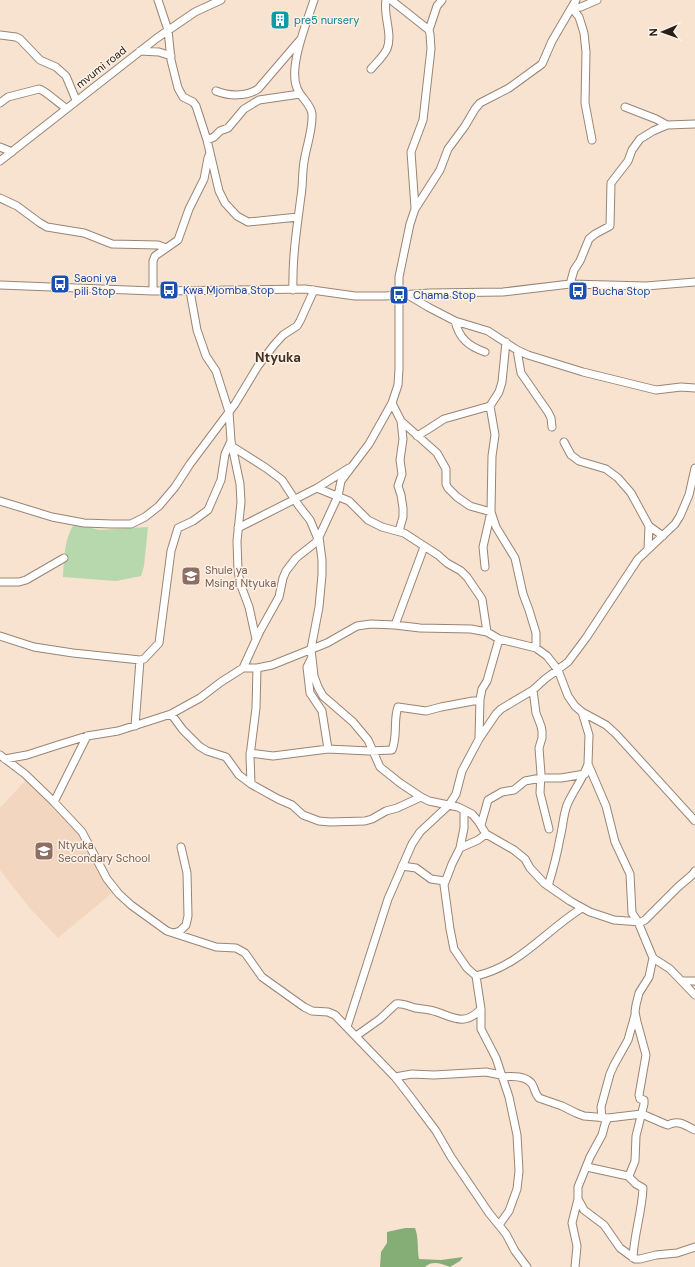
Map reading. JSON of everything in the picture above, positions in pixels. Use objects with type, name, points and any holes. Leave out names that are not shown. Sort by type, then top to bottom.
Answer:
[{"type":"street","points":[[158,0],[168,30],[170,56],[178,88],[183,97],[195,104],[208,140],[220,191],[225,203],[237,216],[248,222],[298,217]]},
{"type":"street","name":"mvumi road","points":[[0,161],[76,100],[168,30],[195,12],[221,0]]},
{"type":"street","points":[[293,290],[295,246],[302,193],[304,161],[310,133],[312,114],[310,108],[296,88],[294,67],[302,36],[314,0]]},
{"type":"street","points":[[371,69],[386,50],[388,40],[385,15],[386,0]]},
{"type":"street","points":[[391,0],[428,30],[430,34],[431,49],[422,120],[411,152],[415,209]]},
{"type":"street","points":[[428,30],[437,6],[442,0]]},
{"type":"street","points":[[243,668],[268,615],[279,597],[286,571],[296,558],[310,547],[318,538],[338,496],[341,481],[370,444],[392,403],[398,386],[399,369],[399,271],[415,209],[440,170],[448,149],[465,126],[475,109],[480,103],[509,88],[542,64],[556,35],[576,0]]},
{"type":"street","points":[[572,8],[581,7],[597,0]]},
{"type":"street","points":[[572,8],[582,22],[585,38],[587,74],[585,103],[592,140]]},
{"type":"street","points":[[0,35],[20,39],[40,60],[60,70],[66,76],[76,100]]},
{"type":"street","points":[[216,91],[231,95],[254,92],[302,36]]},
{"type":"street","points":[[140,51],[159,52],[170,56]]},
{"type":"street","points":[[0,103],[8,98],[39,89],[43,90],[66,108]]},
{"type":"street","points":[[208,140],[220,131],[228,128],[244,109],[259,100],[300,94]]},
{"type":"street","points":[[625,107],[667,125]]},
{"type":"street","points":[[570,284],[574,270],[580,261],[589,239],[610,226],[611,183],[628,161],[632,150],[640,139],[667,125],[695,124]]},
{"type":"street","points":[[0,146],[12,152]]},
{"type":"street","points":[[153,291],[153,260],[155,256],[178,240],[189,209],[204,179],[210,153]]},
{"type":"street","points":[[0,198],[17,206],[47,227],[84,233],[112,244],[158,245],[166,248]]},
{"type":"street","points":[[0,285],[153,291],[314,290],[355,296],[399,296],[430,293],[503,292],[570,284],[641,286],[695,282]]},
{"type":"street","points":[[0,501],[52,517],[84,523],[131,524],[152,512],[170,493],[229,412],[274,344],[283,335],[297,326],[314,290]]},
{"type":"street","points":[[190,291],[197,330],[206,356],[216,371],[229,412],[232,444],[240,484],[241,502],[237,541],[238,570],[240,583],[249,607],[256,639]]},
{"type":"street","points":[[408,295],[428,308],[455,321],[488,331],[517,350],[583,372],[654,389],[661,390],[681,387],[695,388]]},
{"type":"street","points":[[455,321],[456,328],[463,340],[475,348],[485,352]]},
{"type":"street","points":[[485,567],[483,547],[490,512],[492,456],[495,435],[490,406],[499,392],[502,382],[506,342]]},
{"type":"street","points":[[517,350],[521,373],[548,412],[551,418],[552,427]]},
{"type":"street","points":[[392,403],[401,420],[437,453],[446,469],[446,484],[451,492],[470,506],[490,512],[499,532],[515,558],[523,594],[536,633],[536,648]]},
{"type":"street","points":[[417,436],[444,419],[490,406]]},
{"type":"street","points":[[399,531],[403,517],[401,495],[398,486],[402,474],[400,460],[403,439],[401,420]]},
{"type":"street","points":[[564,442],[571,455],[579,461],[606,469],[618,478],[631,493],[649,526],[663,536]]},
{"type":"street","points":[[232,444],[282,480],[298,506],[310,520],[318,538],[322,560],[319,607],[311,649],[314,676],[323,696],[353,722],[368,740],[377,762],[384,771],[420,797],[429,801],[449,805],[472,814],[486,834],[519,853],[538,877],[548,886],[582,908],[614,920],[641,922],[650,916],[692,875],[695,870]]},
{"type":"street","points":[[0,636],[34,647],[73,653],[140,660],[148,655],[159,643],[171,551],[178,528],[193,521],[208,510],[221,480],[225,454],[232,444]]},
{"type":"street","points":[[238,528],[317,488],[355,464]]},
{"type":"street","points":[[347,1027],[388,899],[412,844],[420,832],[449,805],[456,794],[462,770],[479,739],[501,709],[534,690],[545,679],[568,662],[638,559],[658,542],[675,524],[692,498],[695,468]]},
{"type":"street","points":[[317,488],[350,501],[368,520],[382,527],[404,533],[461,571],[482,599],[487,632]]},
{"type":"street","points":[[648,549],[649,526]]},
{"type":"street","points":[[395,625],[424,547]]},
{"type":"street","points":[[0,582],[19,582],[26,580],[64,558]]},
{"type":"street","points":[[3,757],[27,755],[87,736],[118,731],[136,726],[171,714],[200,698],[220,682],[243,668],[257,668],[272,665],[311,649],[358,626],[371,624],[420,628],[447,628],[487,632],[499,639],[536,648],[547,656],[558,670],[568,696],[575,706],[582,712],[606,725],[616,734],[695,821]]},
{"type":"street","points":[[479,739],[480,701],[482,689],[487,681],[499,639]]},
{"type":"street","points":[[311,658],[307,667],[310,693],[322,711],[328,749]]},
{"type":"street","points":[[136,726],[140,660]]},
{"type":"street","points":[[251,784],[250,753],[257,704],[257,668]]},
{"type":"street","points":[[534,690],[536,713],[542,731],[539,754],[541,778],[540,793],[549,828]]},
{"type":"street","points":[[250,753],[274,756],[328,749],[392,750],[396,742],[396,713],[398,707],[426,712],[441,707],[480,701]]},
{"type":"street","points":[[548,886],[554,867],[561,836],[561,827],[567,806],[585,774],[588,764],[589,735],[582,712]]},
{"type":"street","points":[[171,714],[183,730],[199,746],[207,751],[226,757],[239,775],[251,784],[278,800],[292,805],[303,815],[314,820],[330,822],[365,821],[420,797]]},
{"type":"street","points":[[54,802],[87,736]]},
{"type":"street","points":[[3,757],[25,774],[82,832],[107,879],[119,894],[150,919],[167,931],[216,947],[228,947],[241,950],[245,953],[262,976],[310,1010],[331,1013],[347,1027],[395,1077],[436,1131],[451,1157],[527,1267]]},
{"type":"street","points":[[588,764],[606,806],[615,842],[628,867],[631,881],[632,911],[653,958],[670,969],[695,995]]},
{"type":"street","points":[[481,825],[490,799],[502,792],[514,790],[523,781],[585,774]]},
{"type":"street","points":[[464,810],[464,828],[460,848],[444,885],[454,949],[467,968],[476,976],[481,1009],[481,1029],[495,1056],[502,1076],[509,1097],[517,1135],[519,1171],[517,1189],[512,1207],[499,1225]]},
{"type":"street","points":[[460,848],[478,840],[486,834]]},
{"type":"street","points":[[174,933],[180,931],[186,925],[188,916],[187,873],[181,847]]},
{"type":"street","points":[[402,866],[416,868],[431,879],[445,881]]},
{"type":"street","points":[[476,976],[494,970],[520,957],[566,918],[582,908]]},
{"type":"street","points":[[575,1267],[577,1246],[572,1227],[572,1220],[578,1199],[579,1185],[590,1157],[602,1135],[605,1118],[601,1107],[610,1074],[628,1040],[639,993],[649,977],[653,958]]},
{"type":"street","points":[[682,981],[695,981]]},
{"type":"street","points":[[356,1036],[380,1019],[396,1004],[429,1009],[454,1019],[472,1016],[481,1009]]},
{"type":"street","points":[[629,1176],[635,1161],[636,1136],[644,1102],[639,1096],[646,1055],[635,1012]]},
{"type":"street","points":[[395,1077],[412,1074],[434,1075],[486,1072],[502,1076],[520,1077],[531,1082],[536,1095],[540,1099],[562,1106],[580,1115],[605,1118],[642,1114],[668,1125],[672,1122],[678,1122],[695,1130]]},
{"type":"street","points":[[587,1167],[629,1176],[634,1183],[643,1188],[641,1208],[634,1242],[633,1258]]},
{"type":"street","points":[[578,1199],[584,1210],[604,1225],[622,1250],[633,1258],[640,1259],[650,1256],[677,1253],[695,1247]]},
{"type":"shaded area","name":"Ntyuka Secondary School","points":[[27,779],[79,834],[112,893],[58,938],[29,907],[0,870],[0,808]]},
{"type":"green space","points":[[74,524],[100,530],[148,527],[144,566],[141,576],[116,581],[63,577],[66,543]]},
{"type":"green space","points":[[405,1228],[415,1228],[419,1259],[441,1260],[463,1257],[460,1261],[450,1267],[434,1263],[425,1267],[380,1267],[381,1252],[387,1243],[387,1232]]},
{"type":"place","name":"pre5 nursery","points":[[280,20]]},
{"type":"place","name":"Saoni ya pili Stop","points":[[60,284]]},
{"type":"place","name":"Kwa Mjomba Stop","points":[[169,290]]},
{"type":"place","name":"Bucha Stop","points":[[578,291]]},
{"type":"place","name":"Chama Stop","points":[[399,295]]},
{"type":"place","name":"Shule ya Msingi Ntyuka","points":[[191,576]]},
{"type":"place","name":"Ntyuka Secondary School","points":[[44,851]]},
{"type":"district","name":"Ntyuka","points":[[278,357]]}]
